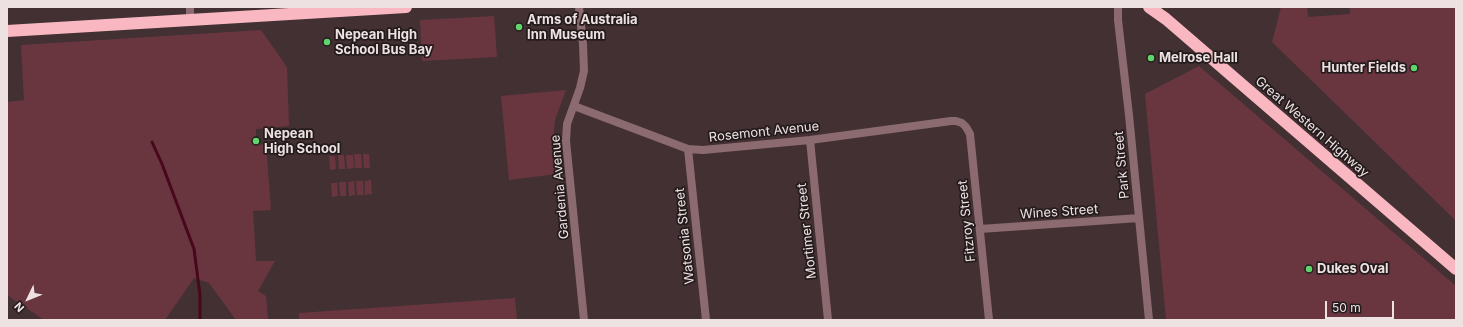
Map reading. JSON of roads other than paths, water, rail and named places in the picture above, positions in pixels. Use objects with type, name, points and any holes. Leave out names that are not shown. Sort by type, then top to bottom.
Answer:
[{"type":"highway","points":[[7,31],[406,7]]},
{"type":"highway","name":"Great Western Highway","points":[[1149,7],[1166,19],[1456,269]]},
{"type":"street","points":[[190,7],[190,20]]},
{"type":"street","name":"Gardenia Avenue","points":[[579,7],[584,67],[574,106],[567,124],[566,142],[584,320]]},
{"type":"street","name":"Park Street","points":[[1118,7],[1118,20],[1149,320]]},
{"type":"street","name":"Rosemont Avenue","points":[[574,106],[688,149],[703,150],[810,140],[951,121],[962,123]]},
{"type":"street","name":"Fitzroy Street","points":[[962,123],[970,134],[989,320]]},
{"type":"street","name":"Mortimer Street","points":[[810,140],[828,320]]},
{"type":"street","name":"Watsonia Street","points":[[688,149],[706,320]]},
{"type":"street","name":"Wines Street","points":[[980,229],[1139,218]]},
{"type":"waterway","points":[[152,142],[162,164],[194,249],[200,295],[200,320]]},
{"type":"place","name":"Arms of Australia Inn Museum","points":[[519,27]]},
{"type":"place","name":"Nepean High School Bus Bay","points":[[327,42]]},
{"type":"place","name":"Melrose Hall","points":[[1151,58]]},
{"type":"place","name":"Hunter Fields","points":[[1414,68]]},
{"type":"place","name":"Nepean High School","points":[[256,141]]},
{"type":"place","name":"Dukes Oval","points":[[1309,269]]}]
